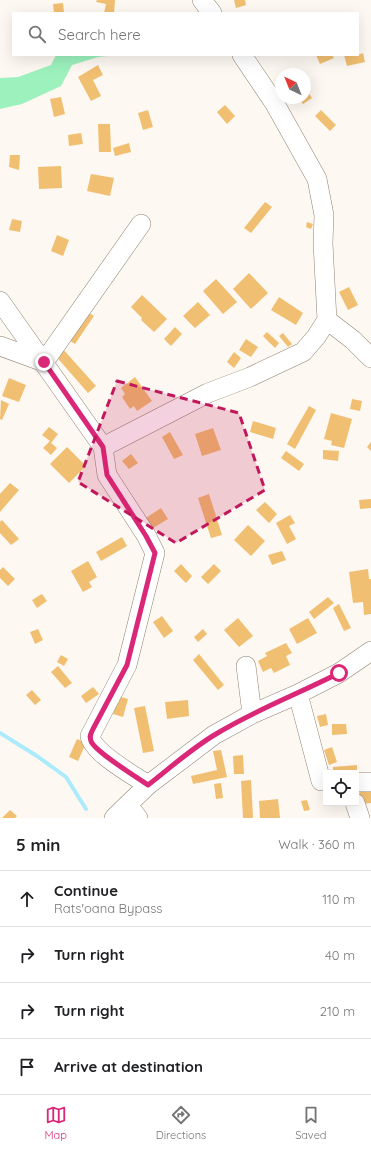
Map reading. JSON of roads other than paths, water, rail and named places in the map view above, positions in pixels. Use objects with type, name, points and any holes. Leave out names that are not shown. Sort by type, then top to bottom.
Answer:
[{"type":"street","points":[[202,0],[211,12]]},
{"type":"street","points":[[103,447],[208,393],[250,377],[303,352],[327,320],[323,243],[324,215],[317,179],[275,104],[243,56]]},
{"type":"street","points":[[44,362],[141,224]]},
{"type":"street","points":[[0,301],[103,447],[107,475],[146,536],[155,553],[127,665],[90,736],[91,743],[148,785]]},
{"type":"street","points":[[327,320],[353,340],[371,358]]},
{"type":"street","points":[[0,346],[44,362]]},
{"type":"street","points":[[126,814],[148,785],[214,734],[252,714],[298,694],[339,673],[371,651]]},
{"type":"street","points":[[246,666],[252,714]]},
{"type":"street","points":[[298,694],[321,781],[323,781]]},
{"type":"street","points":[[359,782],[371,782]]},
{"type":"street","points":[[356,806],[360,818]]},
{"type":"waterway","points":[[0,733],[37,756],[66,777],[86,809]]}]
